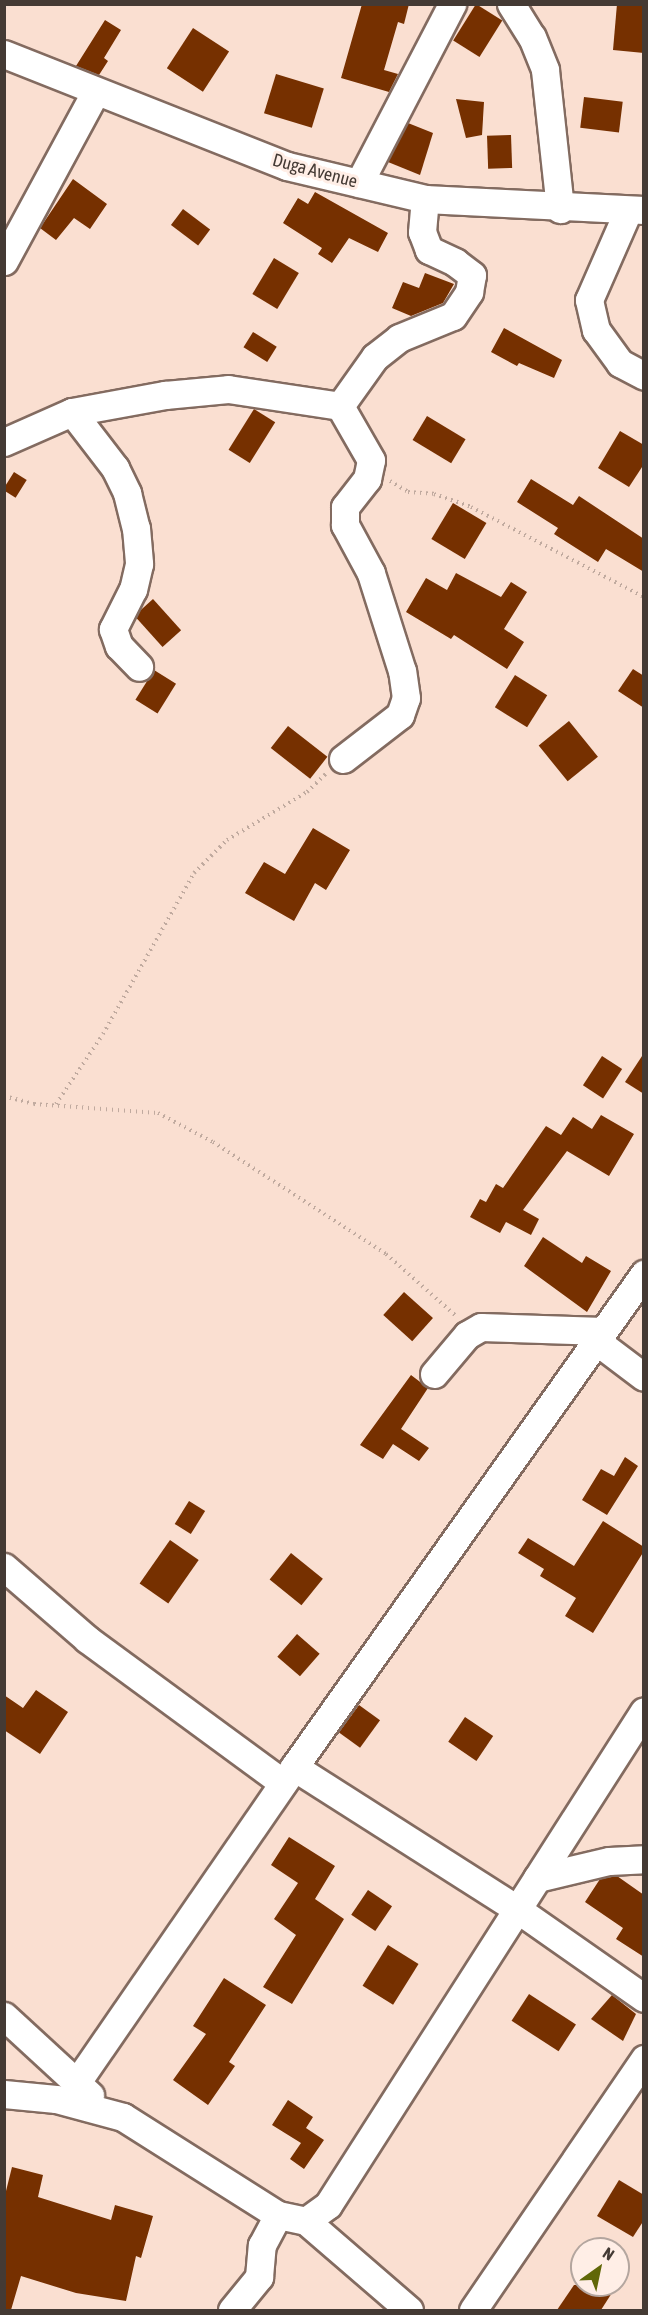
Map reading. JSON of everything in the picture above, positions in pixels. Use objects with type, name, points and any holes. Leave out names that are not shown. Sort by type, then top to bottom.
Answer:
[{"type":"street","points":[[359,183],[452,4]]},
{"type":"street","points":[[511,4],[531,37],[544,70],[560,209]]},
{"type":"street","name":"Duga Avenue","points":[[4,54],[96,93],[287,166],[426,200],[560,209],[636,211]]},
{"type":"street","points":[[4,261],[96,93]]},
{"type":"street","points":[[340,406],[375,357],[399,338],[453,316],[468,292],[472,275],[455,262],[429,250],[422,232],[426,200]]},
{"type":"street","points":[[636,211],[589,300],[596,330],[620,363],[644,376]]},
{"type":"street","points":[[4,442],[72,412],[165,394],[228,388],[340,406]]},
{"type":"street","points":[[340,406],[371,460],[371,470],[345,507],[345,525],[371,573],[399,662],[406,698],[399,715],[343,759]]},
{"type":"street","points":[[72,412],[114,468],[127,493],[136,528],[139,564],[133,589],[113,629],[119,646],[139,667]]},
{"type":"street","points":[[75,2085],[288,1775],[644,1274]]},
{"type":"street","points":[[434,1374],[467,1335],[481,1328],[599,1335],[644,1377]]},
{"type":"street","points":[[4,1567],[87,1639],[288,1775],[517,1909],[644,1998]]},
{"type":"street","points":[[306,2221],[328,2205],[644,1711]]},
{"type":"street","points":[[537,1878],[609,1861],[644,1859]]},
{"type":"street","points":[[4,2016],[75,2085],[278,2215],[306,2221],[409,2310]]},
{"type":"street","points":[[473,2310],[644,2059]]},
{"type":"street","points":[[4,2094],[57,2099],[123,2117]]},
{"type":"street","points":[[232,2310],[259,2277],[262,2245],[278,2215]]},
{"type":"path","points":[[371,470],[408,492],[434,494],[471,507],[644,597]]},
{"type":"path","points":[[56,1105],[103,1034],[194,873],[227,840],[307,792],[343,759]]},
{"type":"path","points":[[4,1096],[56,1105],[158,1113],[213,1142],[343,1225],[386,1254],[455,1316],[481,1328]]},
{"type":"building","points":[[362,4],[409,4],[404,24],[398,22],[384,70],[398,74],[389,92],[341,78]]},
{"type":"building","points":[[476,4],[502,20],[480,57],[453,40]]},
{"type":"building","points":[[617,4],[644,4],[644,53],[613,50]]},
{"type":"building","points":[[105,20],[121,30],[104,58],[108,61],[99,75],[76,66]]},
{"type":"building","points":[[193,28],[229,51],[203,92],[167,68]]},
{"type":"building","points":[[276,74],[324,89],[312,128],[264,113]]},
{"type":"building","points":[[584,97],[623,102],[619,133],[580,128]]},
{"type":"building","points":[[456,99],[484,102],[482,135],[466,138]]},
{"type":"building","points":[[408,123],[433,133],[420,175],[388,162]]},
{"type":"building","points":[[511,135],[512,168],[488,169],[487,136]]},
{"type":"building","points":[[73,179],[107,204],[90,229],[74,218],[56,240],[40,228]]},
{"type":"building","points":[[315,192],[388,233],[378,252],[349,238],[332,263],[318,254],[322,248],[283,223],[298,198],[308,204]]},
{"type":"building","points":[[183,209],[210,229],[198,245],[171,225]]},
{"type":"building","points":[[274,258],[299,273],[277,309],[252,294]]},
{"type":"building","points":[[425,273],[454,284],[443,303],[411,316],[392,308],[403,282],[419,288]]},
{"type":"building","points":[[504,328],[562,360],[554,378],[519,363],[517,366],[491,352]]},
{"type":"building","points":[[253,332],[277,347],[267,362],[243,347]]},
{"type":"building","points":[[254,409],[275,422],[250,463],[229,450]]},
{"type":"building","points":[[427,416],[466,439],[451,463],[413,440]]},
{"type":"building","points":[[620,431],[644,445],[644,464],[629,487],[598,468]]},
{"type":"building","points":[[14,472],[27,480],[16,498],[4,491]]},
{"type":"building","points":[[531,479],[573,505],[579,496],[644,539],[644,572],[606,549],[598,562],[554,534],[558,528],[517,502]]},
{"type":"building","points":[[453,503],[486,523],[465,559],[431,539]]},
{"type":"building","points":[[456,573],[501,597],[511,582],[527,592],[504,629],[524,642],[507,669],[454,635],[451,639],[406,612],[426,578],[447,590]]},
{"type":"building","points":[[153,599],[181,630],[163,647],[134,616]]},
{"type":"building","points":[[633,669],[644,676],[644,708],[618,691]]},
{"type":"building","points":[[154,670],[176,684],[158,713],[135,700]]},
{"type":"building","points":[[515,675],[547,695],[527,727],[495,707]]},
{"type":"building","points":[[569,721],[598,757],[568,781],[539,746]]},
{"type":"building","points":[[288,726],[327,757],[310,779],[271,748]]},
{"type":"building","points":[[313,828],[350,850],[326,890],[315,883],[294,921],[245,893],[264,862],[285,874]]},
{"type":"building","points":[[644,1053],[644,1094],[625,1082]]},
{"type":"building","points":[[602,1056],[622,1069],[603,1098],[583,1085]]},
{"type":"building","points":[[601,1115],[634,1134],[609,1176],[567,1151],[523,1210],[539,1219],[531,1235],[506,1222],[500,1233],[470,1217],[480,1199],[486,1202],[496,1184],[503,1188],[546,1126],[561,1135],[573,1117],[592,1129]]},
{"type":"building","points":[[543,1237],[582,1263],[586,1256],[611,1271],[587,1312],[524,1266]]},
{"type":"building","points":[[404,1292],[433,1318],[412,1341],[383,1315]]},
{"type":"building","points":[[411,1375],[428,1388],[401,1429],[429,1448],[419,1461],[393,1444],[383,1459],[360,1445]]},
{"type":"building","points":[[625,1457],[638,1466],[607,1515],[582,1500],[601,1469],[614,1476]]},
{"type":"building","points":[[189,1501],[205,1511],[191,1534],[175,1524]]},
{"type":"building","points":[[603,1521],[644,1547],[644,1551],[593,1633],[565,1616],[576,1598],[540,1576],[544,1569],[518,1553],[528,1538],[574,1566]]},
{"type":"building","points":[[170,1540],[199,1560],[168,1603],[140,1583]]},
{"type":"building","points":[[291,1553],[323,1579],[301,1605],[270,1579]]},
{"type":"building","points":[[297,1634],[320,1654],[300,1676],[277,1657]]},
{"type":"building","points":[[36,1690],[68,1712],[40,1754],[4,1730],[4,1695],[23,1708]]},
{"type":"building","points":[[359,1705],[380,1720],[360,1748],[339,1733]]},
{"type":"building","points":[[465,1717],[493,1736],[476,1761],[448,1742]]},
{"type":"building","points":[[289,1837],[335,1866],[315,1899],[344,1919],[292,2004],[263,1987],[296,1935],[274,1919],[298,1883],[271,1865]]},
{"type":"building","points":[[617,1876],[644,1895],[644,1957],[616,1939],[623,1928],[585,1902],[600,1879]]},
{"type":"building","points":[[368,1890],[392,1906],[375,1931],[351,1915]]},
{"type":"building","points":[[388,1945],[419,1964],[393,2005],[363,1986]]},
{"type":"building","points":[[224,1978],[266,2005],[229,2062],[235,2066],[208,2105],[173,2080],[206,2034],[193,2026]]},
{"type":"building","points":[[529,1994],[576,2024],[559,2051],[512,2021]]},
{"type":"building","points":[[612,1995],[636,2014],[623,2041],[591,2019]]},
{"type":"building","points":[[288,2100],[313,2117],[306,2128],[324,2140],[304,2169],[290,2159],[301,2143],[272,2125]]},
{"type":"building","points":[[12,2167],[43,2175],[38,2197],[111,2220],[115,2205],[153,2216],[141,2258],[136,2256],[126,2301],[76,2293],[21,2276],[11,2310],[4,2310],[4,2199]]},
{"type":"building","points":[[619,2180],[644,2195],[644,2220],[633,2237],[597,2216]]},
{"type":"building","points":[[570,2291],[570,2297],[609,2297],[601,2310],[557,2310]]}]
